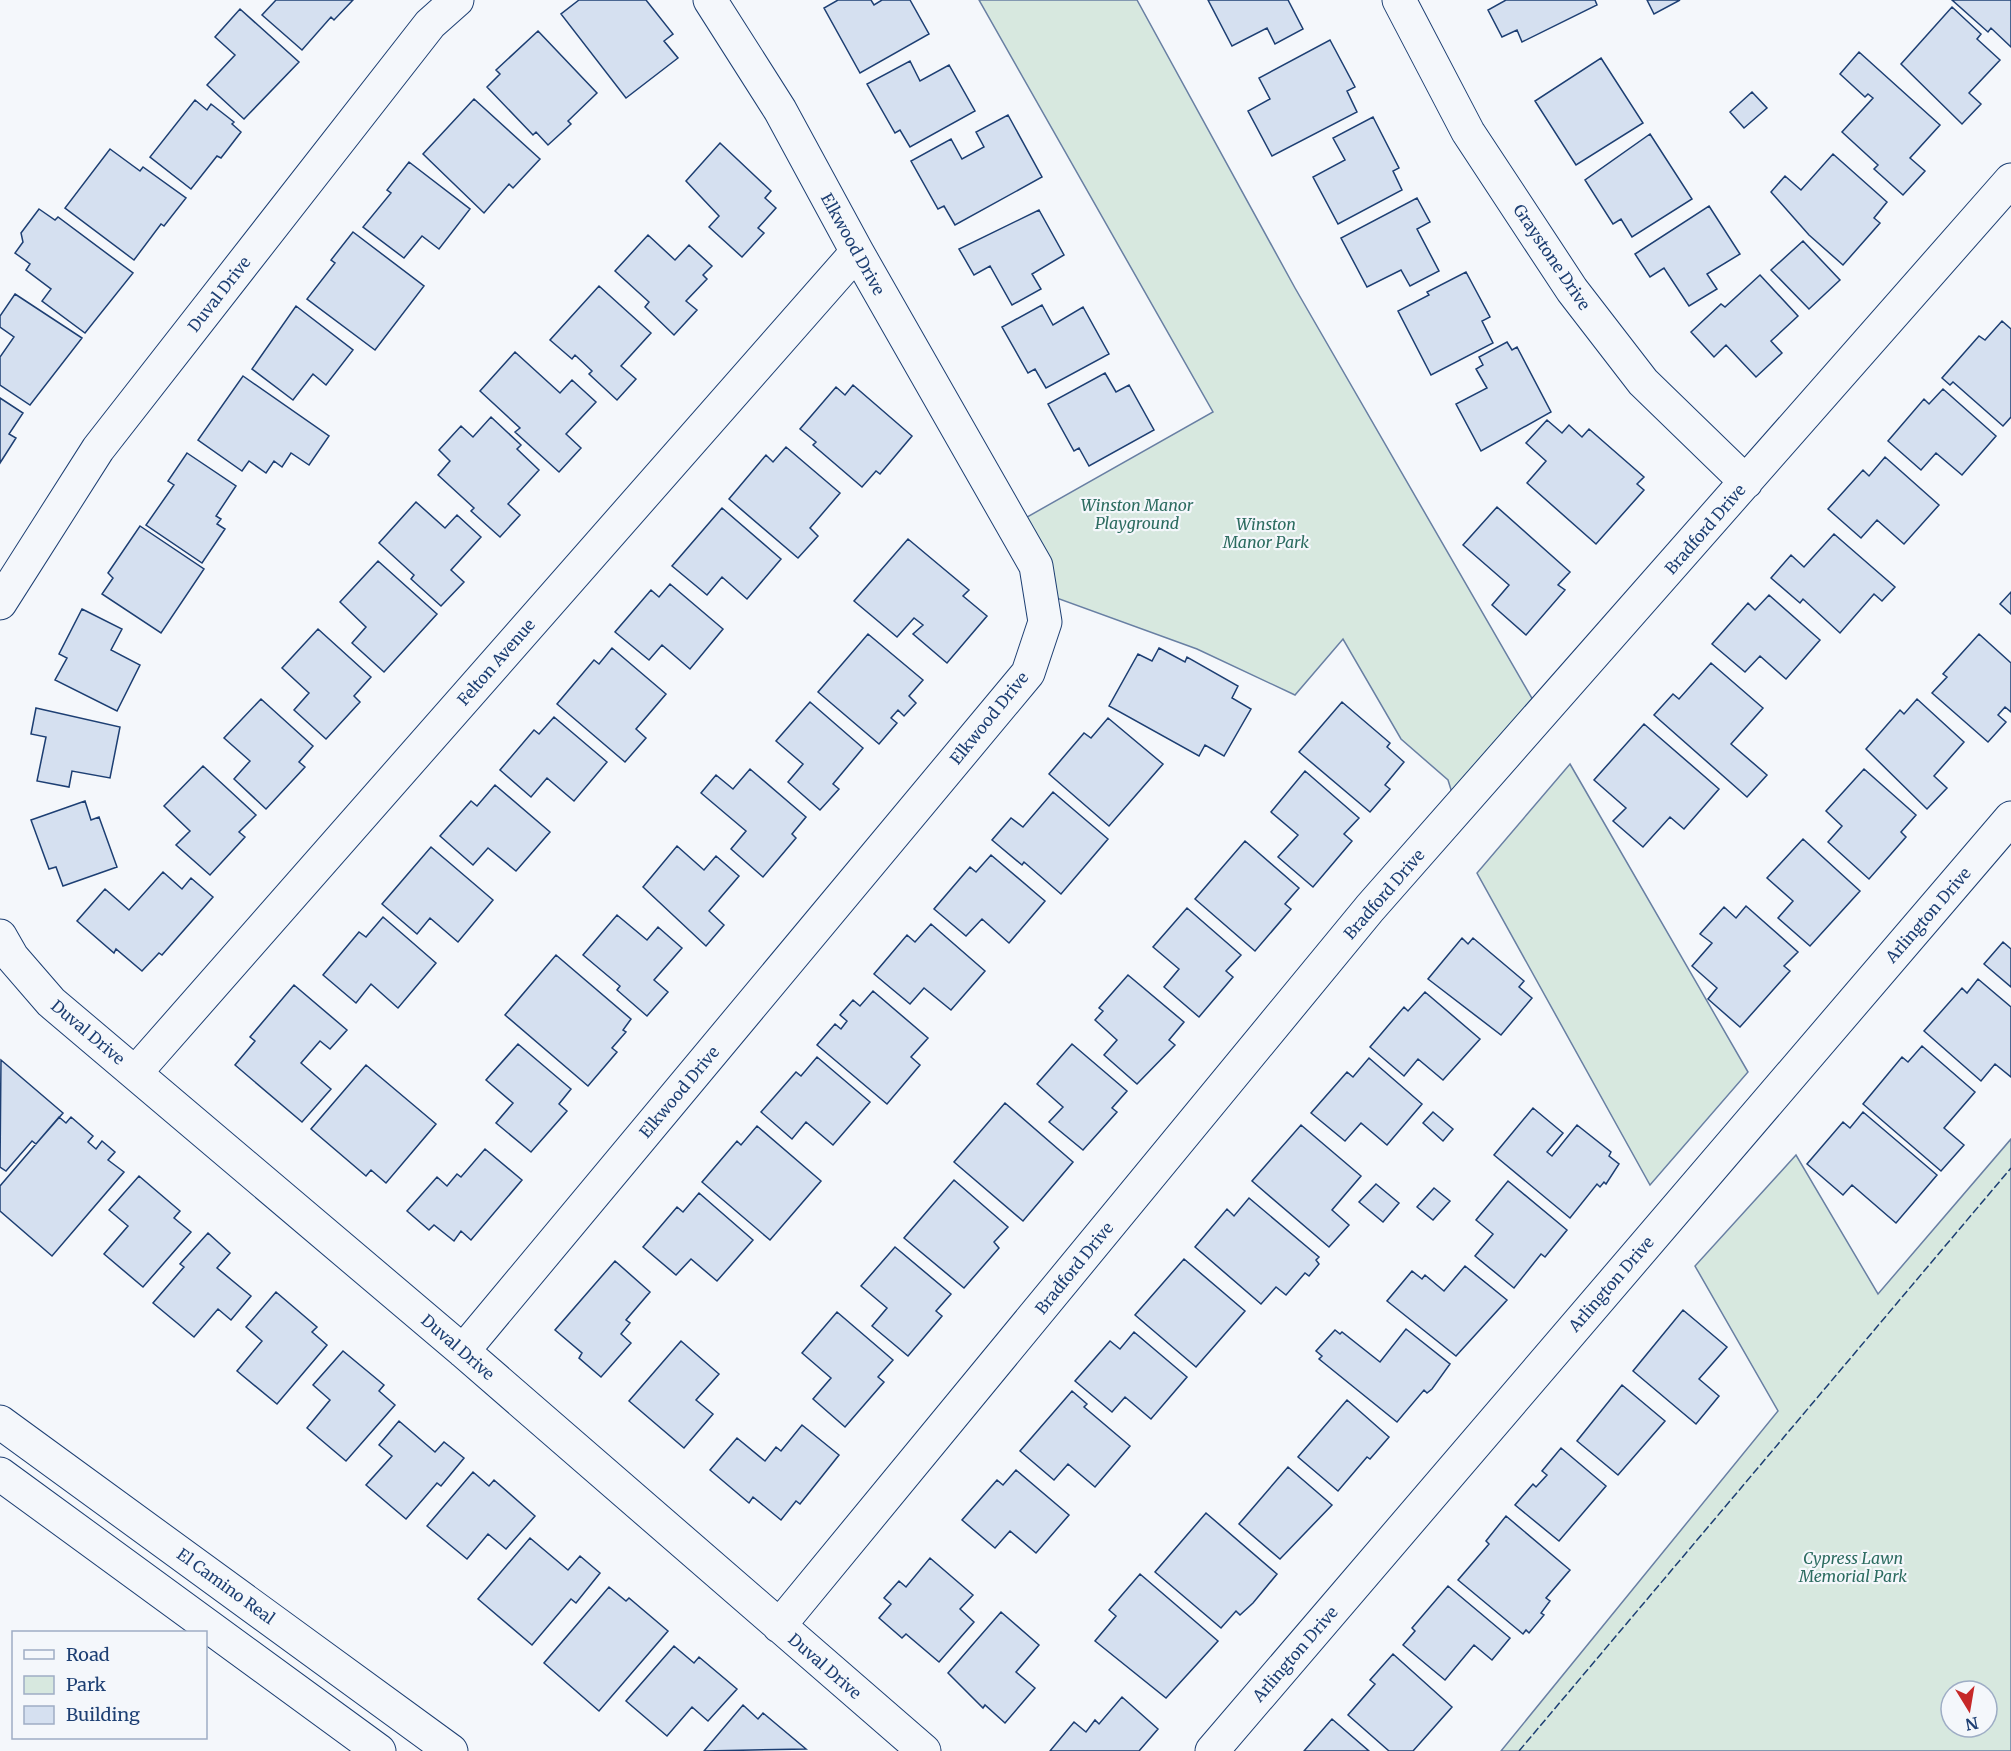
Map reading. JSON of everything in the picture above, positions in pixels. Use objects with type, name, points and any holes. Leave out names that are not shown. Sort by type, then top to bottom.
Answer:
[{"type":"street","name":"Duval Drive","points":[[0,603],[98,449],[430,24],[457,0]]},
{"type":"street","name":"Elkwood Drive","points":[[464,1351],[1028,673],[1045,622],[1036,566],[856,252],[780,110],[710,0]]},
{"type":"street","name":"Graystone Drive","points":[[1399,0],[1468,132],[1572,290],[1643,382],[1746,482]]},
{"type":"street","name":"Bradford Drive","points":[[779,1626],[1370,908],[2011,180]]},
{"type":"street","name":"Felton Avenue","points":[[136,1072],[856,252]]},
{"type":"street","name":"Arlington Drive","points":[[1212,1751],[2011,818]]},
{"type":"street","name":"Duval Drive","points":[[0,936],[12,957],[51,1002],[464,1351],[924,1751]]},
{"type":"street","name":"El Camino Real","points":[[0,1422],[452,1751]]},
{"type":"street","points":[[0,1474],[379,1751]]},
{"type":"green space","name":"Winston Manor Park","points":[[979,0],[1137,0],[1295,288],[1541,714],[1457,809],[1448,780],[1401,739],[1343,639],[1295,695],[1197,649],[1040,592],[1013,525],[1213,412]]},
{"type":"green space","points":[[1570,764],[1748,1072],[1650,1185],[1477,873]]},
{"type":"green space","name":"Cypress Lawn Memorial Park","points":[[2011,1139],[2011,1751],[1501,1751],[1778,1411],[1695,1266],[1796,1155],[1878,1294]]},
{"type":"building","points":[[276,0],[353,0],[334,20],[331,17],[302,50],[262,15]]},
{"type":"building","points":[[579,0],[646,0],[673,34],[664,41],[678,58],[626,98],[561,14]]},
{"type":"building","points":[[838,0],[871,0],[874,5],[882,0],[910,0],[929,34],[860,73],[824,8]]},
{"type":"building","points":[[1208,0],[1288,0],[1303,29],[1275,44],[1267,28],[1232,46]]},
{"type":"building","points":[[1506,0],[1595,0],[1597,5],[1522,42],[1517,30],[1502,37],[1488,10]]},
{"type":"building","points":[[1647,0],[1680,0],[1654,14]]},
{"type":"building","points":[[1952,0],[2011,0],[2011,47],[1991,28],[1988,32]]},
{"type":"building","points":[[1952,7],[1981,34],[1977,39],[2000,60],[1969,93],[1981,104],[1962,124],[1901,64]]},
{"type":"building","points":[[240,9],[299,62],[244,119],[207,85],[235,55],[215,37]]},
{"type":"building","points":[[538,31],[597,93],[568,121],[571,124],[548,145],[536,132],[533,135],[487,87],[500,74],[496,70]]},
{"type":"building","points":[[1330,40],[1355,87],[1347,91],[1357,112],[1272,156],[1248,111],[1270,99],[1259,78]]},
{"type":"building","points":[[1859,52],[1940,125],[1910,158],[1925,171],[1903,195],[1874,169],[1878,165],[1842,132],[1873,98],[1868,94],[1865,97],[1840,74]]},
{"type":"building","points":[[1601,58],[1643,123],[1576,165],[1535,101]]},
{"type":"building","points":[[910,61],[920,81],[949,65],[975,111],[910,147],[900,130],[895,133],[867,84]]},
{"type":"building","points":[[1752,92],[1767,108],[1744,128],[1730,112]]},
{"type":"building","points":[[474,99],[540,159],[513,188],[509,184],[484,213],[423,154]]},
{"type":"building","points":[[195,100],[207,110],[211,104],[234,122],[232,124],[241,132],[221,158],[217,156],[191,189],[150,157]]},
{"type":"building","points":[[1008,115],[1042,177],[955,225],[944,206],[938,209],[911,161],[951,139],[962,159],[984,147],[976,132]]},
{"type":"building","points":[[1373,117],[1399,168],[1393,171],[1402,190],[1338,224],[1313,177],[1345,160],[1333,138]]},
{"type":"building","points":[[1650,134],[1692,199],[1632,237],[1621,219],[1613,224],[1585,180]]},
{"type":"building","points":[[720,143],[771,191],[765,198],[776,208],[758,228],[764,233],[742,257],[709,227],[719,216],[686,181]]},
{"type":"building","points":[[110,149],[140,171],[143,167],[186,198],[164,226],[161,224],[134,260],[65,208]]},
{"type":"building","points":[[1833,154],[1887,202],[1874,218],[1880,223],[1843,265],[1809,235],[1771,192],[1785,176],[1801,190]]},
{"type":"building","points":[[409,162],[470,209],[439,249],[422,236],[404,258],[363,227],[391,193],[387,190]]},
{"type":"building","points":[[1417,198],[1430,222],[1417,229],[1439,271],[1410,286],[1401,270],[1367,287],[1341,238]]},
{"type":"building","points":[[1709,206],[1740,254],[1707,274],[1717,289],[1689,306],[1664,268],[1650,277],[1635,254]]},
{"type":"building","points":[[39,209],[55,220],[58,217],[133,273],[85,333],[42,301],[51,289],[26,270],[30,264],[15,253],[23,242],[21,233]]},
{"type":"building","points":[[1039,210],[1064,255],[1032,274],[1041,289],[1012,305],[990,266],[974,275],[959,249]]},
{"type":"building","points":[[353,232],[424,286],[375,350],[307,299],[335,263],[331,260]]},
{"type":"building","points":[[648,235],[675,260],[689,245],[712,266],[703,275],[707,279],[686,301],[697,310],[674,335],[645,307],[649,302],[615,271]]},
{"type":"building","points":[[1803,241],[1840,280],[1809,309],[1771,270]]},
{"type":"building","points":[[1466,272],[1490,317],[1482,321],[1493,343],[1431,375],[1398,311],[1429,295],[1427,292]]},
{"type":"building","points":[[1760,275],[1798,316],[1771,341],[1782,353],[1756,377],[1726,345],[1714,357],[1691,332],[1721,304],[1725,307]]},
{"type":"building","points":[[599,286],[651,333],[621,366],[636,379],[617,400],[589,374],[592,371],[575,355],[572,359],[550,340]]},
{"type":"building","points":[[15,294],[82,338],[30,405],[0,385],[0,357],[14,337],[0,327],[0,316]]},
{"type":"building","points":[[1042,305],[1053,325],[1083,307],[1109,354],[1046,388],[1035,369],[1028,373],[1002,327]]},
{"type":"building","points":[[296,306],[353,350],[326,385],[313,374],[293,400],[252,369]]},
{"type":"building","points":[[2002,321],[2011,329],[2011,417],[2003,426],[1953,382],[1950,385],[1942,378],[1979,336],[1985,340]]},
{"type":"building","points":[[1507,342],[1512,350],[1517,347],[1551,412],[1481,451],[1456,404],[1487,388],[1476,369],[1483,365],[1479,357]]},
{"type":"building","points":[[515,352],[560,393],[572,380],[596,402],[566,434],[581,448],[559,472],[515,432],[520,428],[480,391]]},
{"type":"building","points":[[1105,373],[1116,392],[1129,385],[1154,430],[1089,466],[1079,448],[1074,451],[1048,404]]},
{"type":"building","points":[[243,376],[329,436],[309,465],[291,453],[282,467],[274,461],[266,473],[249,461],[242,471],[198,440]]},
{"type":"building","points":[[853,385],[912,436],[880,474],[876,471],[862,487],[813,445],[816,442],[800,429],[836,387],[845,395]]},
{"type":"building","points":[[1943,389],[1996,436],[1962,475],[1936,453],[1921,470],[1888,441],[1924,399],[1929,404]]},
{"type":"building","points":[[0,398],[23,413],[9,434],[16,438],[0,463]]},
{"type":"building","points":[[491,417],[521,445],[517,449],[539,470],[508,504],[520,515],[500,537],[471,511],[474,508],[438,475],[450,461],[439,450],[461,426],[473,437]]},
{"type":"building","points":[[1547,420],[1562,433],[1569,425],[1582,437],[1589,429],[1644,477],[1637,484],[1644,490],[1596,544],[1527,483],[1546,461],[1526,443]]},
{"type":"building","points":[[786,447],[840,493],[810,528],[818,536],[798,558],[729,499],[766,455],[773,462]]},
{"type":"building","points":[[187,453],[236,486],[216,516],[221,519],[217,524],[225,529],[202,563],[146,525],[174,485],[168,481]]},
{"type":"building","points":[[1885,457],[1939,505],[1904,544],[1877,520],[1861,538],[1828,509],[1863,470],[1869,476]]},
{"type":"building","points":[[416,502],[445,528],[457,515],[481,537],[451,570],[464,582],[441,606],[411,579],[414,575],[379,543]]},
{"type":"building","points":[[1497,507],[1570,572],[1558,585],[1565,590],[1526,635],[1492,605],[1509,585],[1463,545]]},
{"type":"building","points":[[722,508],[781,559],[747,599],[722,577],[707,595],[672,566]]},
{"type":"building","points":[[140,526],[204,569],[161,633],[102,594],[113,578],[108,573]]},
{"type":"building","points":[[1834,534],[1895,587],[1882,601],[1874,594],[1840,633],[1803,599],[1800,603],[1771,578],[1791,555],[1804,567]]},
{"type":"building","points":[[908,539],[969,590],[963,596],[987,616],[947,663],[913,634],[923,625],[914,618],[897,637],[854,601]]},
{"type":"building","points":[[378,561],[437,614],[384,672],[352,643],[366,627],[340,602]]},
{"type":"building","points":[[670,584],[723,629],[690,669],[662,645],[649,660],[615,632],[651,590],[659,597]]},
{"type":"building","points":[[2011,592],[2011,614],[2000,604]]},
{"type":"building","points":[[1769,595],[1820,640],[1786,679],[1760,656],[1745,672],[1712,644],[1748,603],[1755,610]]},
{"type":"building","points":[[82,609],[122,629],[111,650],[140,665],[117,711],[55,680],[67,658],[59,654]]},
{"type":"building","points":[[318,629],[371,677],[354,696],[360,702],[326,739],[294,710],[309,693],[282,668]]},
{"type":"building","points":[[868,634],[923,680],[909,696],[916,703],[904,716],[898,710],[891,718],[897,723],[879,744],[818,692]]},
{"type":"building","points":[[1979,634],[2011,663],[2011,712],[2005,707],[1998,715],[2006,722],[1988,742],[1932,693],[1947,677],[1943,674]]},
{"type":"building","points":[[612,648],[666,694],[636,729],[646,738],[625,762],[557,704],[594,660],[599,664]]},
{"type":"building","points":[[1159,648],[1185,662],[1187,657],[1238,686],[1232,698],[1251,709],[1224,756],[1205,745],[1199,756],[1109,706],[1138,654],[1152,661]]},
{"type":"building","points":[[1711,663],[1763,708],[1731,744],[1767,775],[1747,797],[1654,715],[1673,694],[1679,699]]},
{"type":"building","points":[[261,699],[313,746],[299,762],[305,767],[266,809],[234,779],[250,761],[224,738]]},
{"type":"building","points":[[1917,699],[1964,742],[1934,776],[1947,788],[1927,809],[1866,749],[1900,710],[1904,714]]},
{"type":"building","points":[[810,702],[863,748],[833,784],[839,789],[820,810],[788,782],[803,764],[776,741]]},
{"type":"building","points":[[1342,702],[1390,743],[1387,747],[1404,762],[1385,785],[1390,789],[1370,812],[1299,752]]},
{"type":"building","points":[[36,708],[120,727],[110,778],[72,771],[69,787],[37,781],[46,737],[31,734]]},
{"type":"building","points":[[554,717],[607,762],[574,801],[547,778],[531,797],[500,770],[534,730],[539,734]]},
{"type":"building","points":[[1108,718],[1163,764],[1109,826],[1049,774],[1084,733],[1091,738]]},
{"type":"building","points":[[1644,724],[1719,789],[1684,829],[1670,817],[1643,847],[1613,821],[1626,808],[1594,780]]},
{"type":"building","points":[[203,766],[256,815],[239,832],[245,837],[210,875],[176,845],[190,831],[164,806]]},
{"type":"building","points":[[750,769],[806,817],[792,834],[796,838],[763,877],[731,849],[746,831],[701,793],[716,775],[733,789]]},
{"type":"building","points":[[1864,769],[1916,815],[1901,832],[1906,837],[1869,879],[1828,842],[1842,826],[1826,811]]},
{"type":"building","points":[[1305,771],[1359,818],[1344,834],[1352,841],[1313,887],[1278,857],[1298,835],[1271,812]]},
{"type":"building","points":[[495,785],[550,832],[516,871],[488,848],[473,865],[440,836],[471,801],[477,806]]},
{"type":"building","points":[[1053,792],[1108,839],[1061,894],[1024,862],[1022,865],[992,840],[1011,818],[1023,827]]},
{"type":"building","points":[[85,801],[91,820],[99,817],[117,867],[63,886],[56,867],[49,869],[31,820]]},
{"type":"building","points":[[1803,839],[1860,891],[1810,946],[1778,918],[1793,901],[1767,878]]},
{"type":"building","points":[[1245,841],[1299,888],[1285,904],[1291,909],[1255,951],[1195,899]]},
{"type":"building","points":[[677,846],[704,870],[716,856],[739,876],[709,911],[724,925],[706,946],[643,887]]},
{"type":"building","points":[[431,847],[493,900],[458,942],[430,918],[417,934],[382,904]]},
{"type":"building","points":[[991,855],[1045,901],[1009,943],[982,919],[966,936],[934,909],[970,867],[976,872]]},
{"type":"building","points":[[163,872],[182,889],[191,878],[213,897],[162,955],[159,953],[142,971],[116,949],[114,953],[77,921],[105,889],[129,910]]},
{"type":"building","points":[[1746,906],[1798,952],[1784,966],[1790,971],[1740,1027],[1708,999],[1717,988],[1692,966],[1712,943],[1700,934],[1724,907],[1736,918]]},
{"type":"building","points":[[1187,908],[1241,955],[1226,971],[1233,977],[1199,1017],[1164,987],[1179,969],[1153,947]]},
{"type":"building","points":[[617,915],[647,940],[658,927],[682,948],[654,980],[668,992],[647,1016],[617,990],[620,986],[583,955]]},
{"type":"building","points":[[383,917],[436,963],[398,1008],[371,984],[356,1003],[323,975],[359,932],[366,937]]},
{"type":"building","points":[[931,924],[985,971],[951,1010],[924,988],[910,1004],[874,974],[907,935],[915,942]]},
{"type":"building","points":[[1462,938],[1468,944],[1473,938],[1524,981],[1519,987],[1532,998],[1501,1035],[1428,979]]},
{"type":"building","points":[[2003,942],[2011,949],[2011,987],[1984,964]]},
{"type":"building","points":[[556,955],[631,1019],[623,1030],[626,1032],[612,1048],[617,1052],[588,1086],[505,1015]]},
{"type":"building","points":[[1128,975],[1184,1022],[1169,1040],[1175,1045],[1137,1084],[1104,1055],[1117,1040],[1095,1020],[1103,1011],[1099,1008]]},
{"type":"building","points":[[1978,979],[2011,1007],[2011,1077],[1995,1064],[1981,1081],[1924,1031],[1962,988],[1967,993]]},
{"type":"building","points":[[294,985],[347,1030],[330,1049],[320,1041],[301,1063],[331,1089],[302,1122],[235,1065],[255,1041],[250,1037]]},
{"type":"building","points":[[873,991],[928,1038],[911,1057],[920,1065],[887,1104],[817,1045],[835,1024],[841,1029],[847,1021],[840,1015],[853,1000],[860,1006]]},
{"type":"building","points":[[1425,992],[1480,1039],[1443,1080],[1418,1059],[1404,1076],[1370,1047],[1404,1007],[1408,1011]]},
{"type":"building","points":[[518,1044],[571,1089],[559,1104],[567,1111],[531,1152],[496,1123],[513,1103],[486,1080]]},
{"type":"building","points":[[1072,1044],[1127,1091],[1112,1108],[1117,1112],[1083,1150],[1049,1122],[1063,1107],[1037,1084]]},
{"type":"building","points":[[1922,1046],[1975,1092],[1944,1128],[1964,1145],[1941,1171],[1863,1104],[1902,1057],[1908,1062]]},
{"type":"building","points":[[817,1057],[870,1102],[833,1145],[806,1122],[792,1139],[761,1112],[796,1072],[801,1076]]},
{"type":"building","points":[[1369,1058],[1422,1104],[1387,1145],[1361,1123],[1345,1141],[1311,1113],[1347,1072],[1353,1077]]},
{"type":"building","points":[[1,1060],[63,1113],[36,1144],[32,1141],[6,1171],[0,1167]]},
{"type":"building","points":[[366,1065],[436,1124],[386,1183],[371,1170],[366,1176],[311,1129]]},
{"type":"building","points":[[1005,1103],[1073,1162],[1023,1221],[954,1162]]},
{"type":"building","points":[[1533,1108],[1563,1133],[1547,1152],[1552,1156],[1577,1125],[1611,1152],[1609,1156],[1619,1164],[1606,1184],[1604,1182],[1600,1187],[1597,1184],[1570,1218],[1494,1155]]},
{"type":"building","points":[[1433,1112],[1453,1129],[1443,1141],[1423,1123]]},
{"type":"building","points":[[1863,1112],[1937,1175],[1896,1223],[1852,1185],[1843,1195],[1807,1164],[1843,1122],[1850,1128]]},
{"type":"building","points":[[59,1117],[66,1123],[71,1117],[93,1136],[88,1142],[96,1149],[102,1141],[115,1152],[108,1160],[124,1172],[52,1256],[0,1211],[0,1186]]},
{"type":"building","points":[[1301,1125],[1361,1176],[1332,1210],[1349,1225],[1329,1247],[1252,1181]]},
{"type":"building","points":[[757,1126],[821,1181],[770,1240],[702,1182],[737,1141],[741,1145]]},
{"type":"building","points":[[485,1149],[522,1180],[471,1240],[461,1231],[454,1241],[434,1225],[429,1230],[407,1211],[437,1177],[447,1186],[457,1174],[461,1177]]},
{"type":"building","points":[[139,1176],[180,1211],[174,1218],[191,1232],[143,1287],[104,1254],[128,1226],[109,1210]]},
{"type":"building","points":[[954,1180],[1008,1227],[994,1242],[999,1248],[964,1288],[904,1238]]},
{"type":"building","points":[[1508,1181],[1567,1230],[1545,1257],[1541,1254],[1514,1288],[1475,1256],[1493,1234],[1476,1220]]},
{"type":"building","points":[[1376,1184],[1399,1203],[1383,1222],[1359,1202]]},
{"type":"building","points":[[1434,1188],[1450,1201],[1433,1220],[1417,1207]]},
{"type":"building","points":[[699,1193],[753,1240],[717,1281],[691,1259],[676,1275],[643,1247],[677,1207],[683,1212]]},
{"type":"building","points":[[1249,1198],[1319,1257],[1316,1260],[1319,1264],[1309,1276],[1305,1273],[1286,1295],[1276,1287],[1261,1304],[1195,1247],[1227,1209],[1234,1216]]},
{"type":"building","points":[[208,1233],[230,1253],[217,1268],[251,1296],[231,1320],[218,1309],[194,1337],[153,1303],[184,1267],[180,1264]]},
{"type":"building","points":[[895,1247],[951,1294],[936,1311],[942,1316],[908,1356],[872,1326],[887,1308],[861,1286]]},
{"type":"building","points":[[1184,1259],[1245,1311],[1196,1367],[1135,1315]]},
{"type":"building","points":[[615,1261],[650,1292],[626,1320],[630,1323],[621,1334],[631,1343],[601,1377],[579,1358],[582,1353],[555,1330]]},
{"type":"building","points":[[1465,1266],[1507,1300],[1456,1356],[1387,1301],[1412,1271],[1422,1279],[1425,1275],[1444,1291]]},
{"type":"building","points":[[276,1292],[317,1327],[312,1332],[327,1345],[277,1404],[237,1371],[262,1341],[246,1327]]},
{"type":"building","points":[[1683,1310],[1727,1347],[1699,1379],[1719,1396],[1696,1424],[1633,1371]]},
{"type":"building","points":[[837,1312],[893,1360],[878,1377],[884,1382],[845,1427],[813,1399],[831,1378],[802,1353]]},
{"type":"building","points":[[1406,1329],[1450,1364],[1432,1389],[1427,1393],[1424,1390],[1397,1422],[1319,1359],[1322,1356],[1316,1351],[1335,1330],[1340,1334],[1342,1332],[1380,1362]]},
{"type":"building","points":[[1134,1332],[1187,1377],[1151,1419],[1125,1397],[1112,1412],[1075,1381],[1110,1341],[1120,1349]]},
{"type":"building","points":[[681,1341],[719,1374],[696,1400],[713,1414],[684,1448],[629,1401]]},
{"type":"building","points":[[343,1351],[384,1385],[379,1391],[395,1405],[346,1461],[307,1428],[330,1400],[313,1385]]},
{"type":"building","points":[[1622,1385],[1665,1421],[1618,1475],[1577,1441]]},
{"type":"building","points":[[1072,1391],[1087,1404],[1084,1407],[1130,1446],[1095,1487],[1068,1464],[1054,1480],[1020,1451]]},
{"type":"building","points":[[1347,1400],[1389,1437],[1370,1459],[1367,1457],[1338,1491],[1298,1457]]},
{"type":"building","points":[[399,1421],[435,1452],[444,1442],[464,1458],[441,1486],[437,1483],[406,1519],[366,1485],[392,1456],[379,1445]]},
{"type":"building","points":[[802,1425],[839,1455],[800,1504],[796,1501],[781,1520],[753,1497],[749,1503],[710,1470],[737,1438],[765,1461],[776,1447],[781,1451]]},
{"type":"building","points":[[1561,1448],[1606,1486],[1559,1541],[1515,1505],[1533,1484],[1536,1487],[1547,1475],[1542,1471]]},
{"type":"building","points":[[1288,1467],[1332,1505],[1280,1559],[1239,1524]]},
{"type":"building","points":[[1016,1470],[1069,1515],[1036,1553],[1010,1531],[995,1548],[962,1520],[997,1480],[1003,1485]]},
{"type":"building","points":[[473,1472],[489,1486],[494,1480],[535,1516],[506,1549],[488,1534],[467,1559],[427,1526]]},
{"type":"building","points":[[1206,1513],[1277,1574],[1253,1603],[1240,1615],[1236,1611],[1221,1628],[1155,1572]]},
{"type":"building","points":[[1506,1516],[1570,1570],[1546,1598],[1550,1601],[1541,1613],[1544,1615],[1529,1633],[1526,1630],[1523,1634],[1458,1580],[1489,1544],[1486,1541]]},
{"type":"building","points":[[530,1538],[568,1570],[580,1556],[600,1573],[576,1603],[571,1599],[532,1645],[478,1599]]},
{"type":"building","points":[[930,1558],[973,1595],[960,1609],[974,1622],[939,1662],[906,1634],[902,1638],[879,1618],[891,1604],[884,1598],[899,1581],[906,1587]]},
{"type":"building","points":[[1140,1574],[1218,1641],[1166,1698],[1095,1641],[1116,1616],[1109,1610]]},
{"type":"building","points":[[1448,1586],[1510,1638],[1492,1660],[1474,1645],[1445,1680],[1403,1645],[1415,1631],[1412,1628]]},
{"type":"building","points":[[609,1587],[626,1601],[629,1598],[668,1631],[599,1711],[544,1663]]},
{"type":"building","points":[[1001,1612],[1039,1645],[1016,1672],[1035,1688],[1005,1723],[985,1705],[983,1708],[948,1673]]},
{"type":"building","points":[[674,1646],[694,1663],[699,1657],[737,1689],[708,1721],[692,1707],[667,1736],[626,1701]]},
{"type":"building","points":[[1393,1654],[1452,1707],[1413,1751],[1389,1751],[1348,1715],[1375,1684],[1370,1680]]},
{"type":"building","points":[[1122,1697],[1158,1729],[1139,1751],[1050,1751],[1074,1722],[1086,1732],[1095,1720],[1099,1724]]},
{"type":"building","points":[[743,1705],[758,1719],[763,1713],[806,1749],[704,1751]]},
{"type":"building","points":[[1332,1719],[1369,1751],[1304,1751]]},
{"type":"fence","points":[[1519,1751],[2011,1168]]},
{"type":"park label","name":"Winston Manor Playground","points":[[1137,514]]}]
